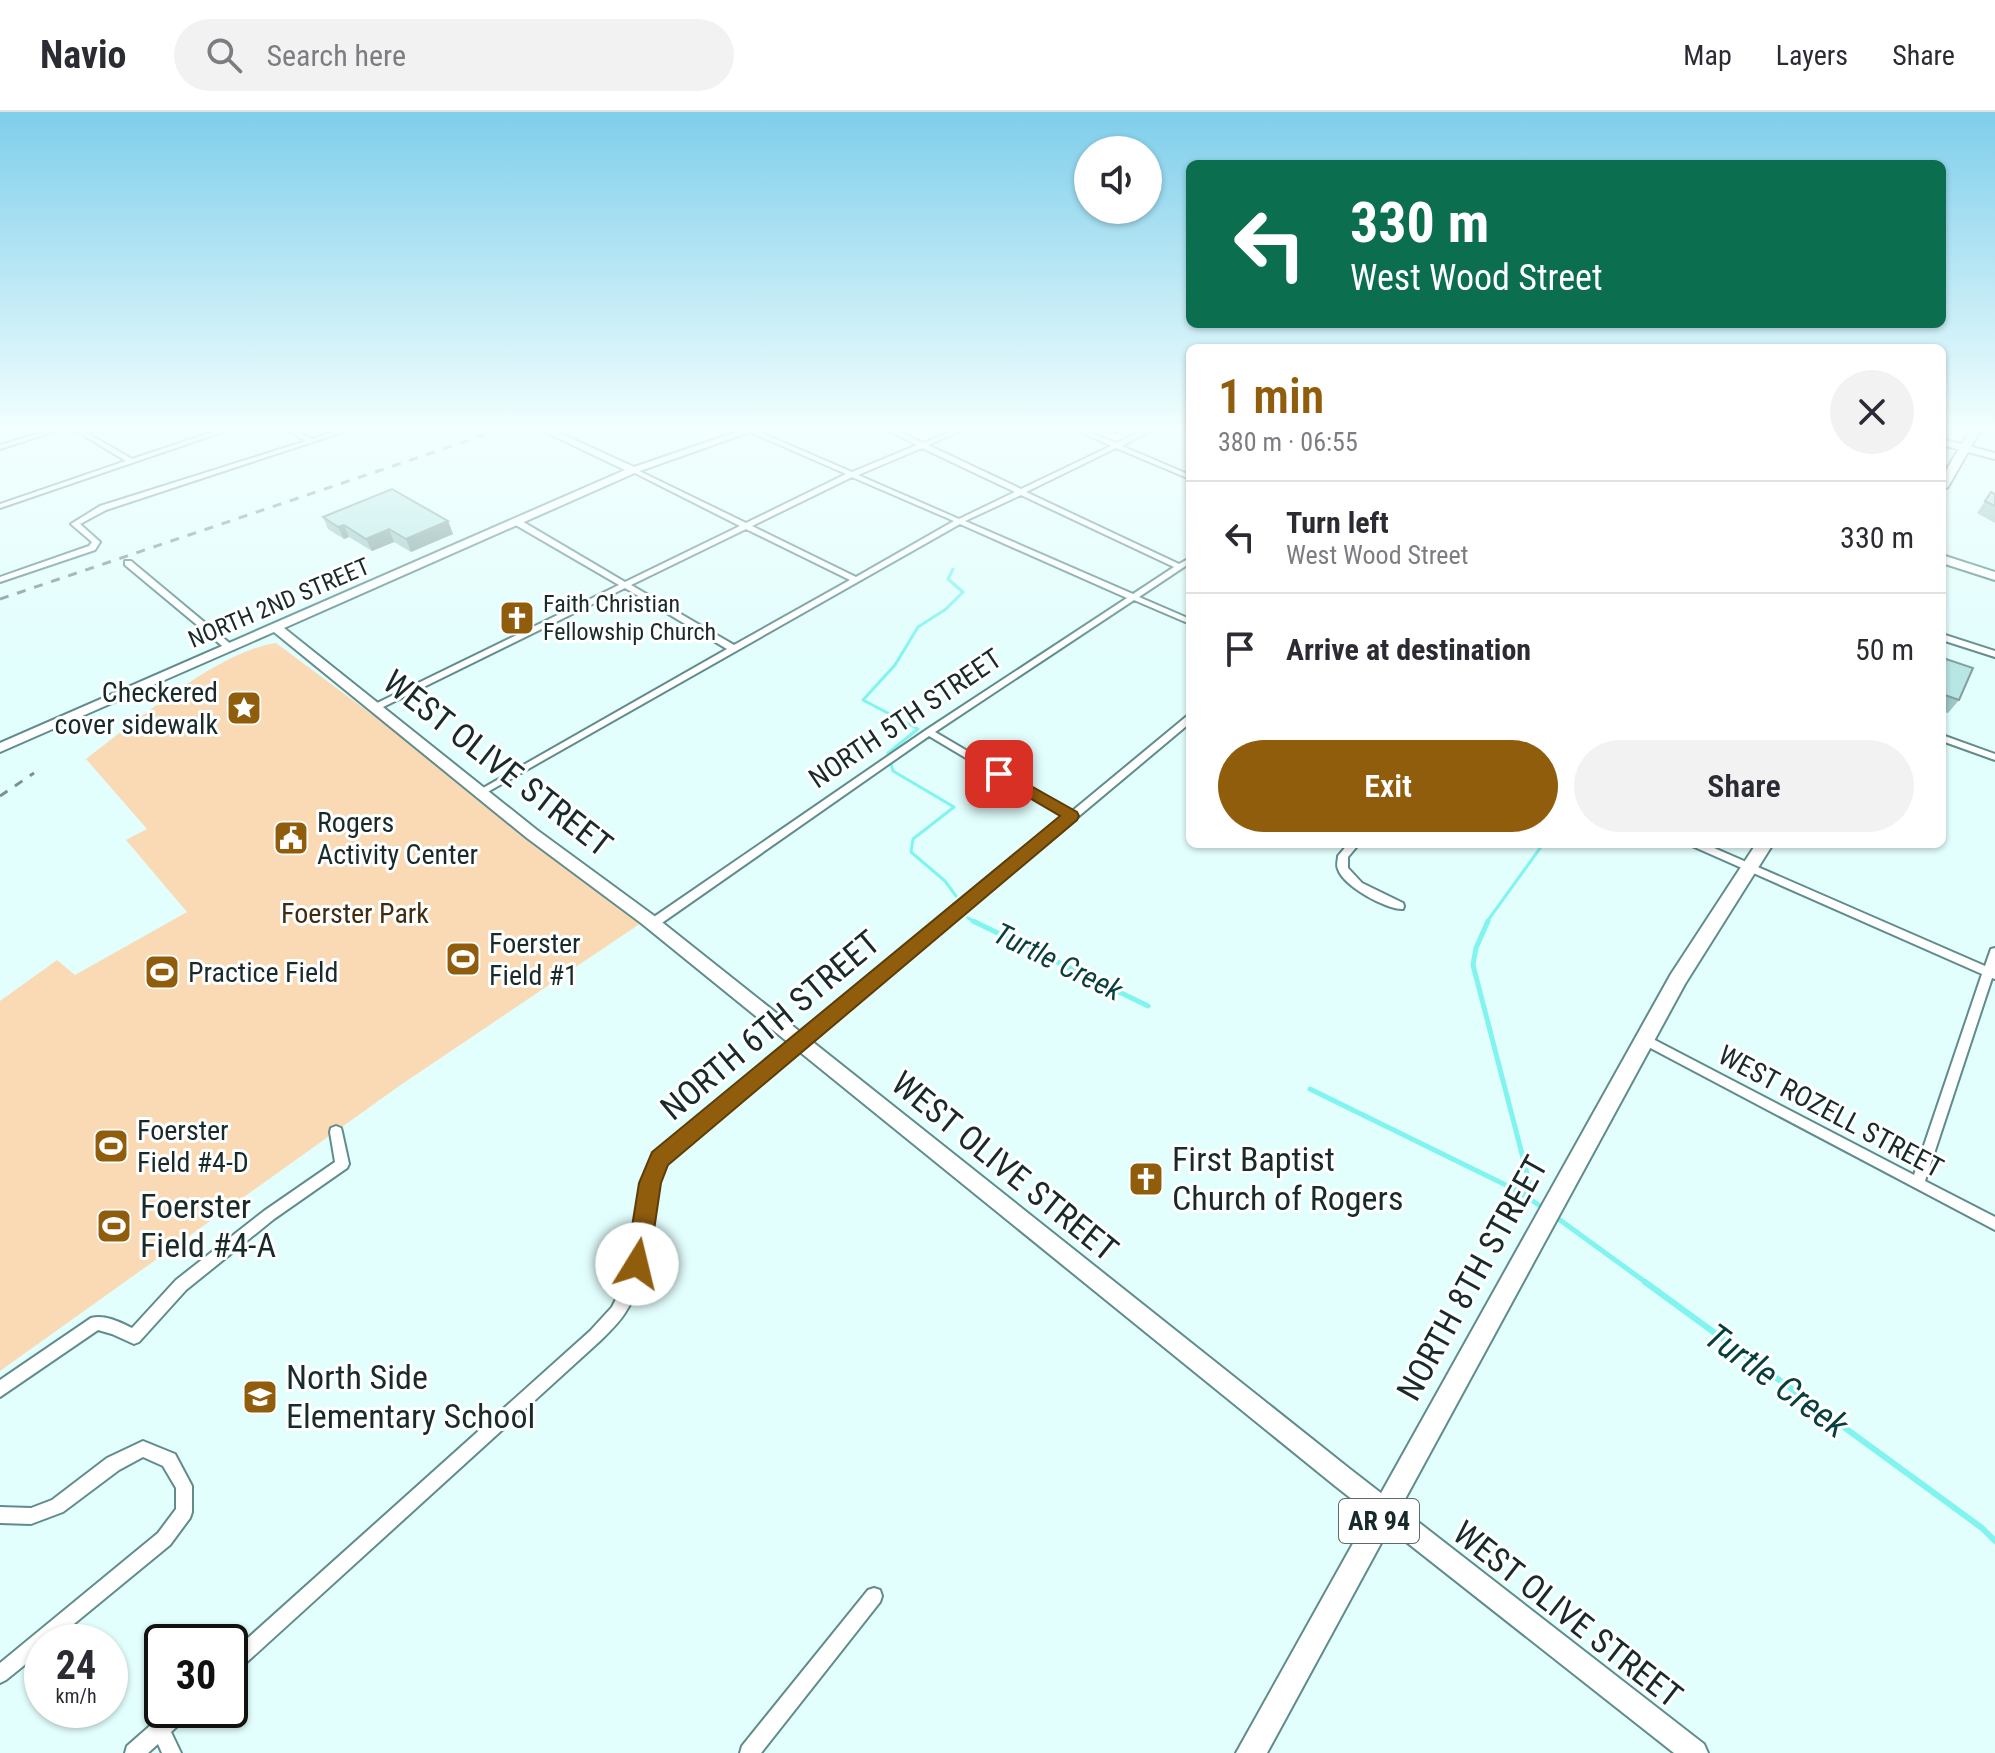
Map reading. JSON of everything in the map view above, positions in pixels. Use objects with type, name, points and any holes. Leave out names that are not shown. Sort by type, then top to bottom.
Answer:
[{"type":"main road","name":"NORTH 2ND STREET","points":[[0,748],[554,506]]},
{"type":"main road","points":[[1946,561],[1995,579]]},
{"type":"main road","points":[[1946,567],[1995,579]]},
{"type":"main road","name":"WEST OLIVE STREET","points":[[277,628],[1385,1511],[1695,1753]]},
{"type":"main road","name":"NORTH 8TH STREET","points":[[1251,1753],[1678,979],[1762,848]]},
{"type":"street","points":[[0,580],[92,548],[96,542],[75,524],[111,506]]},
{"type":"street","points":[[706,506],[854,579]]},
{"type":"street","points":[[376,707],[787,506]]},
{"type":"street","points":[[922,506],[1186,620]]},
{"type":"street","points":[[481,792],[854,579],[992,506]]},
{"type":"street","points":[[1049,506],[1179,567]]},
{"type":"street","points":[[517,522],[732,648]]},
{"type":"street","points":[[128,563],[230,648]]},
{"type":"street","name":"NORTH 5TH STREET","points":[[652,924],[929,732],[1186,563]]},
{"type":"street","points":[[1946,638],[1995,654]]},
{"type":"street","name":"NORTH 6TH STREET","points":[[248,1650],[595,1336],[621,1306],[637,1264],[650,1183],[660,1159],[1186,721]]},
{"type":"street","points":[[929,732],[1071,816]]},
{"type":"street","points":[[1946,739],[1995,757]]},
{"type":"street","points":[[1350,848],[1343,856],[1343,869],[1358,886],[1399,906]]},
{"type":"street","points":[[1705,848],[1992,974]]},
{"type":"street","points":[[1918,1183],[1992,974],[1995,952]]},
{"type":"street","name":"WEST ROZELL STREET","points":[[1645,1040],[1995,1224]]},
{"type":"street","points":[[0,1389],[96,1323],[134,1337],[181,1285],[269,1215],[342,1164],[336,1132]]},
{"type":"street","points":[[0,1515],[31,1516],[57,1506],[113,1464],[143,1449],[169,1460],[184,1486],[184,1512],[164,1539],[0,1674]]},
{"type":"street","points":[[749,1753],[874,1596]]},
{"type":"street","points":[[134,1753],[160,1729],[172,1753]]},
{"type":"green space","name":"Foerster Park","points":[[276,643],[647,919],[402,1084],[0,1371],[0,1001],[57,960],[75,975],[187,912],[126,840],[147,829],[86,759],[203,674],[229,659]]},
{"type":"building","points":[[351,506],[421,506],[448,521],[406,539],[389,529],[366,539],[344,525],[338,527],[323,517]]},
{"type":"building","points":[[1946,659],[1973,668],[1959,700],[1946,695]]},
{"type":"waterway","name":"Turtle Creek","points":[[953,569],[948,579],[963,592],[946,609],[918,627],[895,665],[863,700],[918,729],[888,753],[893,771],[954,807],[913,839],[911,852],[945,881],[956,896]]},
{"type":"waterway","points":[[1486,923],[1540,848]]},
{"type":"waterway","name":"Turtle Creek","points":[[968,918],[976,923]]},
{"type":"waterway","points":[[1488,921],[1476,948],[1473,965],[1529,1181],[1523,1195]]},
{"type":"waterway","name":"Turtle Creek","points":[[976,923],[1148,1006]]},
{"type":"waterway","name":"Turtle Creek","points":[[1310,1089],[1523,1195]]},
{"type":"waterway","name":"Turtle Creek","points":[[1523,1195],[1543,1208]]},
{"type":"waterway","name":"Turtle Creek","points":[[1560,1220],[1648,1284]]},
{"type":"waterway","name":"Turtle Creek","points":[[1645,1282],[1982,1528],[1995,1541]]},
{"type":"railway","points":[[0,599],[276,506]]},
{"type":"railway","points":[[0,796],[34,773]]},
{"type":"place","name":"Faith Christian Fellowship Church","points":[[517,618]]},
{"type":"place","name":"Checkered cover sidewalk","points":[[244,708]]},
{"type":"place","name":"Rogers Activity Center","points":[[291,838]]},
{"type":"place","name":"Foerster Field #1","points":[[463,959]]},
{"type":"place","name":"Practice Field","points":[[162,972]]},
{"type":"place","name":"Foerster Field #4-D","points":[[111,1146]]},
{"type":"place","name":"First Baptist Church of Rogers","points":[[1146,1179]]},
{"type":"place","name":"Foerster Field #4-A","points":[[114,1226]]},
{"type":"place","name":"North Side Elementary School","points":[[260,1397]]},
{"type":"route","points":[[637,1264],[650,1183],[660,1159],[1071,816],[999,774]]}]
